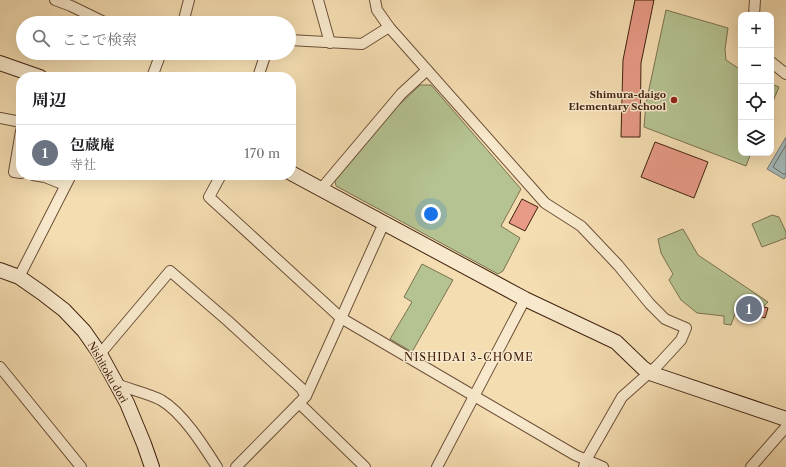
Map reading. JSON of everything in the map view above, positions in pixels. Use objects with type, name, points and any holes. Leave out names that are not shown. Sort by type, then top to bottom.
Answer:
[{"type":"street","points":[[55,0],[72,3],[94,16]]},
{"type":"street","points":[[185,16],[188,0]]},
{"type":"street","points":[[318,0],[330,43]]},
{"type":"street","points":[[375,0],[377,10],[389,28],[546,203],[580,226],[618,265],[650,304],[665,319],[686,328],[682,340],[650,373],[622,397],[585,464]]},
{"type":"street","points":[[754,0],[754,12]]},
{"type":"street","points":[[296,41],[362,44],[389,28]]},
{"type":"street","points":[[154,72],[158,60]]},
{"type":"street","points":[[260,72],[264,60]]},
{"type":"street","points":[[0,63],[26,72]]},
{"type":"street","points":[[774,64],[786,74]]},
{"type":"street","points":[[321,189],[401,94],[427,70]]},
{"type":"street","points":[[0,118],[16,121]]},
{"type":"street","points":[[16,160],[14,172],[16,172]]},
{"type":"street","points":[[296,176],[525,299],[616,342],[650,373],[786,419]]},
{"type":"street","points":[[52,180],[65,185]]},
{"type":"street","points":[[19,276],[68,180]]},
{"type":"street","points":[[218,180],[209,197],[341,318],[474,396],[585,464],[604,467]]},
{"type":"street","points":[[236,467],[302,399],[384,224]]},
{"type":"street","name":"Nishitoku dori","points":[[0,270],[19,276],[64,310],[84,331],[100,354],[116,384],[135,423],[152,467]]},
{"type":"street","points":[[100,354],[170,271],[228,321],[301,388],[302,399],[365,467]]},
{"type":"street","points":[[438,467],[525,299]]},
{"type":"street","points":[[0,367],[81,467]]},
{"type":"street","points":[[116,384],[161,400],[190,428],[217,467]]},
{"type":"street","points":[[751,467],[786,427]]},
{"type":"green space","points":[[666,10],[728,28],[725,49],[726,60],[738,68],[738,156],[750,156],[746,166],[644,127],[646,103]]},
{"type":"green space","points":[[420,85],[431,85],[521,189],[501,226],[520,238],[503,271],[498,274],[336,186],[335,181],[396,108]]},
{"type":"green space","points":[[774,85],[779,87],[774,99]]},
{"type":"green space","points":[[772,215],[779,217],[786,232],[786,238],[762,247],[752,224]]},
{"type":"green space","points":[[683,229],[698,255],[768,302],[764,306],[741,297],[731,325],[724,324],[724,316],[697,313],[681,300],[669,280],[673,274],[661,253],[658,239]]},
{"type":"green space","points":[[422,264],[453,280],[412,352],[390,339],[412,302],[404,297]]},
{"type":"water","points":[[786,137],[786,176],[784,179],[767,169]]},
{"type":"building","points":[[635,0],[654,0],[641,63],[640,137],[621,137],[623,60]]},
{"type":"building","points":[[655,142],[708,162],[694,198],[641,177]]},
{"type":"building","points":[[522,199],[538,207],[525,231],[509,223]]},
{"type":"building","points":[[742,301],[768,308],[765,318],[739,311]]},
{"type":"place","name":"Shimura-daigo Elementary School","points":[[674,100]]},
{"type":"place","name":"包蔵庵","points":[[749,309]]},
{"type":"district","name":"NISHIDAI 3-CHOME","points":[[469,357]]}]
